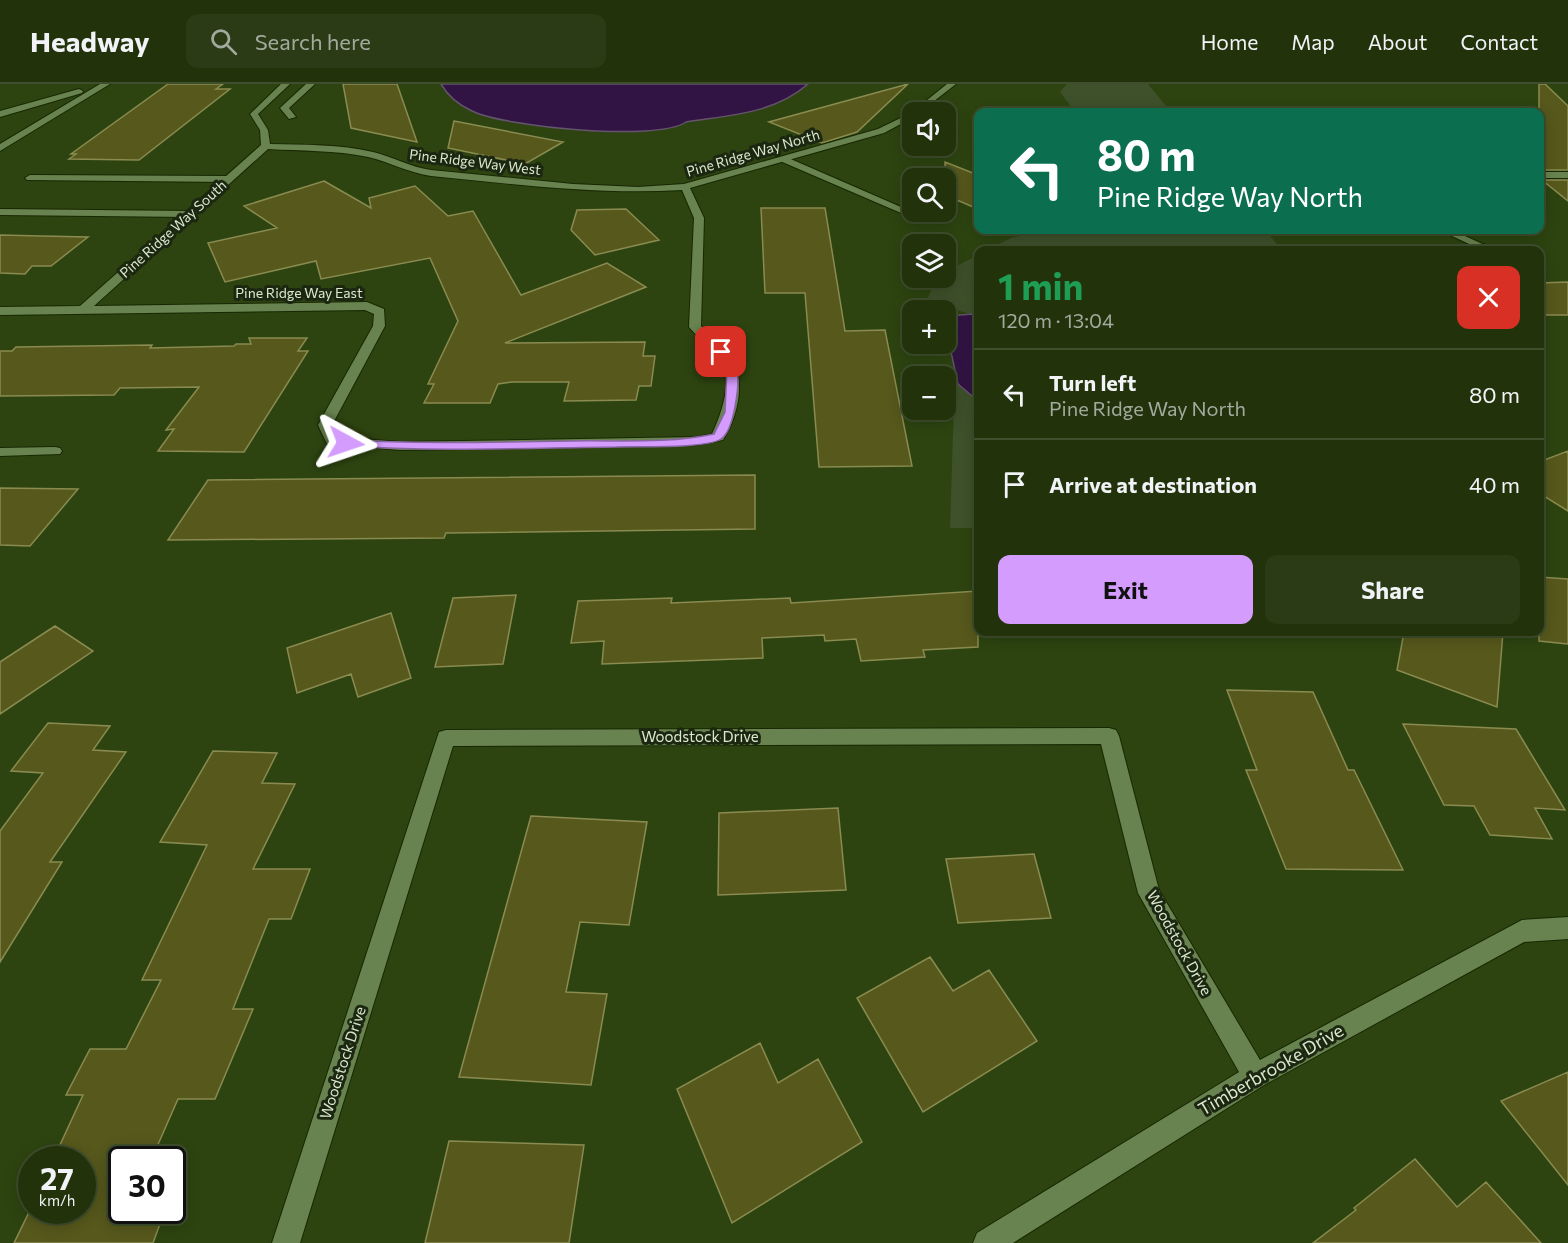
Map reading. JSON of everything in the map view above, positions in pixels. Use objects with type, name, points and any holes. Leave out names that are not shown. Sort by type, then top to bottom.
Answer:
[{"type":"street","points":[[0,114],[105,84]]},
{"type":"street","points":[[0,147],[105,84]]},
{"type":"street","points":[[266,146],[264,130],[254,114],[286,84]]},
{"type":"street","points":[[292,117],[284,108],[312,84]]},
{"type":"street","name":"Pine Ridge Way North","points":[[929,102],[952,84]]},
{"type":"street","name":"Pine Ridge Way North","points":[[718,437],[730,412],[732,368],[721,352],[695,327],[699,218],[685,187],[881,131],[902,120]]},
{"type":"street","name":"Pine Ridge Way South","points":[[83,310],[266,146]]},
{"type":"street","name":"Pine Ridge Way West","points":[[266,146],[343,150],[372,155],[411,170],[573,187],[638,190],[685,187]]},
{"type":"street","points":[[783,159],[902,210]]},
{"type":"street","points":[[1544,175],[1568,175]]},
{"type":"street","points":[[30,178],[228,179]]},
{"type":"street","points":[[0,212],[190,214]]},
{"type":"street","points":[[1453,234],[1482,246]]},
{"type":"street","name":"Pine Ridge Way East","points":[[83,310],[367,306],[380,312],[380,326],[325,425],[332,441],[400,446],[654,443],[696,441],[718,437]]},
{"type":"street","points":[[0,311],[83,310]]},
{"type":"street","points":[[0,452],[55,451]]},
{"type":"street","name":"Woodstock Drive","points":[[286,1243],[446,738],[1109,736],[1149,893],[1255,1076]]},
{"type":"street","name":"Timberbrooke Drive","points":[[987,1243],[1255,1076],[1522,931],[1568,928]]},
{"type":"green space","points":[[1067,84],[1148,84],[1168,108],[1072,108],[1060,92]]},
{"type":"green space","points":[[1029,234],[1268,234],[1279,246],[995,246],[1011,238]]},
{"type":"green space","points":[[974,257],[974,315],[956,310],[956,300],[927,300],[932,288],[956,288],[956,266]]},
{"type":"green space","points":[[956,376],[958,384],[974,398],[974,528],[950,528]]},
{"type":"shaded area","points":[[441,84],[808,84],[781,102],[750,112],[686,122],[670,128],[614,132],[547,127],[489,117],[463,106],[450,96]]},
{"type":"shaded area","points":[[956,315],[974,315],[974,398],[958,384],[956,366],[954,366],[951,354],[956,354]]},
{"type":"building","points":[[168,84],[223,84],[216,89],[230,89],[139,160],[69,159],[76,154],[71,154]]},
{"type":"building","points":[[343,84],[397,84],[417,142],[351,128]]},
{"type":"building","points":[[908,84],[857,132],[822,143],[769,122]]},
{"type":"building","points":[[1539,84],[1545,84],[1568,106],[1568,170],[1544,170],[1544,108],[1539,108]]},
{"type":"building","points":[[454,121],[563,142],[525,164],[448,148]]},
{"type":"building","points":[[945,162],[974,173],[974,207],[956,200],[956,168],[945,168]]},
{"type":"building","points":[[1544,180],[1568,180],[1568,201],[1544,182]]},
{"type":"building","points":[[324,181],[371,208],[369,198],[415,186],[448,216],[473,211],[521,295],[607,263],[646,287],[505,343],[645,342],[643,356],[655,356],[651,386],[639,386],[636,400],[564,401],[569,382],[512,382],[498,384],[490,403],[424,403],[434,384],[428,384],[458,321],[430,258],[321,279],[316,261],[225,282],[208,243],[277,228],[244,206]]},
{"type":"building","points":[[761,208],[825,208],[845,331],[885,330],[912,466],[819,467],[805,293],[765,293]]},
{"type":"building","points":[[626,209],[659,240],[595,255],[571,230],[577,210]]},
{"type":"building","points":[[0,235],[88,237],[51,266],[32,266],[25,274],[0,273]]},
{"type":"building","points":[[1568,282],[1568,315],[1544,315],[1544,283]]},
{"type":"building","points":[[249,338],[307,338],[298,351],[308,351],[244,452],[158,451],[174,429],[166,430],[199,387],[120,388],[114,395],[0,396],[0,351],[12,351],[16,347],[234,346],[251,344]]},
{"type":"building","points":[[1568,451],[1568,511],[1544,496],[1544,460]]},
{"type":"building","points":[[755,475],[755,529],[446,533],[444,538],[168,540],[208,480]]},
{"type":"building","points":[[0,488],[78,489],[30,546],[0,545]]},
{"type":"building","points":[[1544,577],[1568,579],[1568,644],[1539,641],[1539,636],[1544,636]]},
{"type":"building","points":[[974,591],[974,636],[978,636],[978,647],[923,650],[925,657],[861,661],[856,639],[825,641],[824,635],[762,638],[763,658],[602,664],[604,641],[571,643],[578,601],[672,598],[671,603],[790,598],[791,603]]},
{"type":"building","points":[[516,595],[503,664],[435,667],[453,598]]},
{"type":"building","points":[[391,613],[411,678],[358,697],[351,674],[297,693],[287,648]]},
{"type":"building","points":[[55,626],[93,651],[0,714],[0,662]]},
{"type":"building","points":[[1403,636],[1503,636],[1497,707],[1397,670]]},
{"type":"building","points":[[1227,690],[1313,692],[1348,770],[1354,770],[1403,870],[1286,869],[1246,770],[1257,770]]},
{"type":"building","points":[[48,723],[110,726],[93,750],[126,752],[50,862],[62,862],[0,962],[0,831],[43,773],[11,771]]},
{"type":"building","points":[[1403,724],[1516,729],[1565,810],[1535,808],[1552,839],[1490,835],[1474,806],[1444,805]]},
{"type":"building","points":[[213,751],[277,753],[262,783],[295,784],[253,869],[310,869],[291,919],[269,919],[233,1009],[253,1009],[215,1099],[178,1099],[157,1146],[108,1146],[108,1224],[160,1224],[153,1243],[14,1243],[23,1224],[96,1224],[96,1146],[59,1146],[83,1095],[66,1095],[90,1049],[126,1049],[161,980],[142,980],[207,845],[160,842]]},
{"type":"building","points":[[838,808],[846,890],[718,895],[719,813]]},
{"type":"building","points":[[531,816],[647,822],[629,925],[580,922],[566,992],[607,994],[591,1085],[459,1077]]},
{"type":"building","points":[[1034,854],[1051,918],[958,923],[946,859]]},
{"type":"building","points":[[930,957],[953,991],[989,970],[1037,1041],[923,1112],[857,998]]},
{"type":"building","points":[[760,1043],[778,1083],[818,1059],[862,1142],[732,1223],[677,1089]]},
{"type":"building","points":[[1568,1072],[1568,1185],[1501,1101]]},
{"type":"building","points":[[449,1141],[584,1145],[569,1243],[425,1243]]},
{"type":"building","points":[[1415,1159],[1457,1207],[1486,1182],[1541,1243],[1313,1243],[1356,1210],[1354,1208]]},
{"type":"route","points":[[346,443],[400,446],[643,443],[696,441],[718,437],[730,412],[732,368],[721,352]]}]
